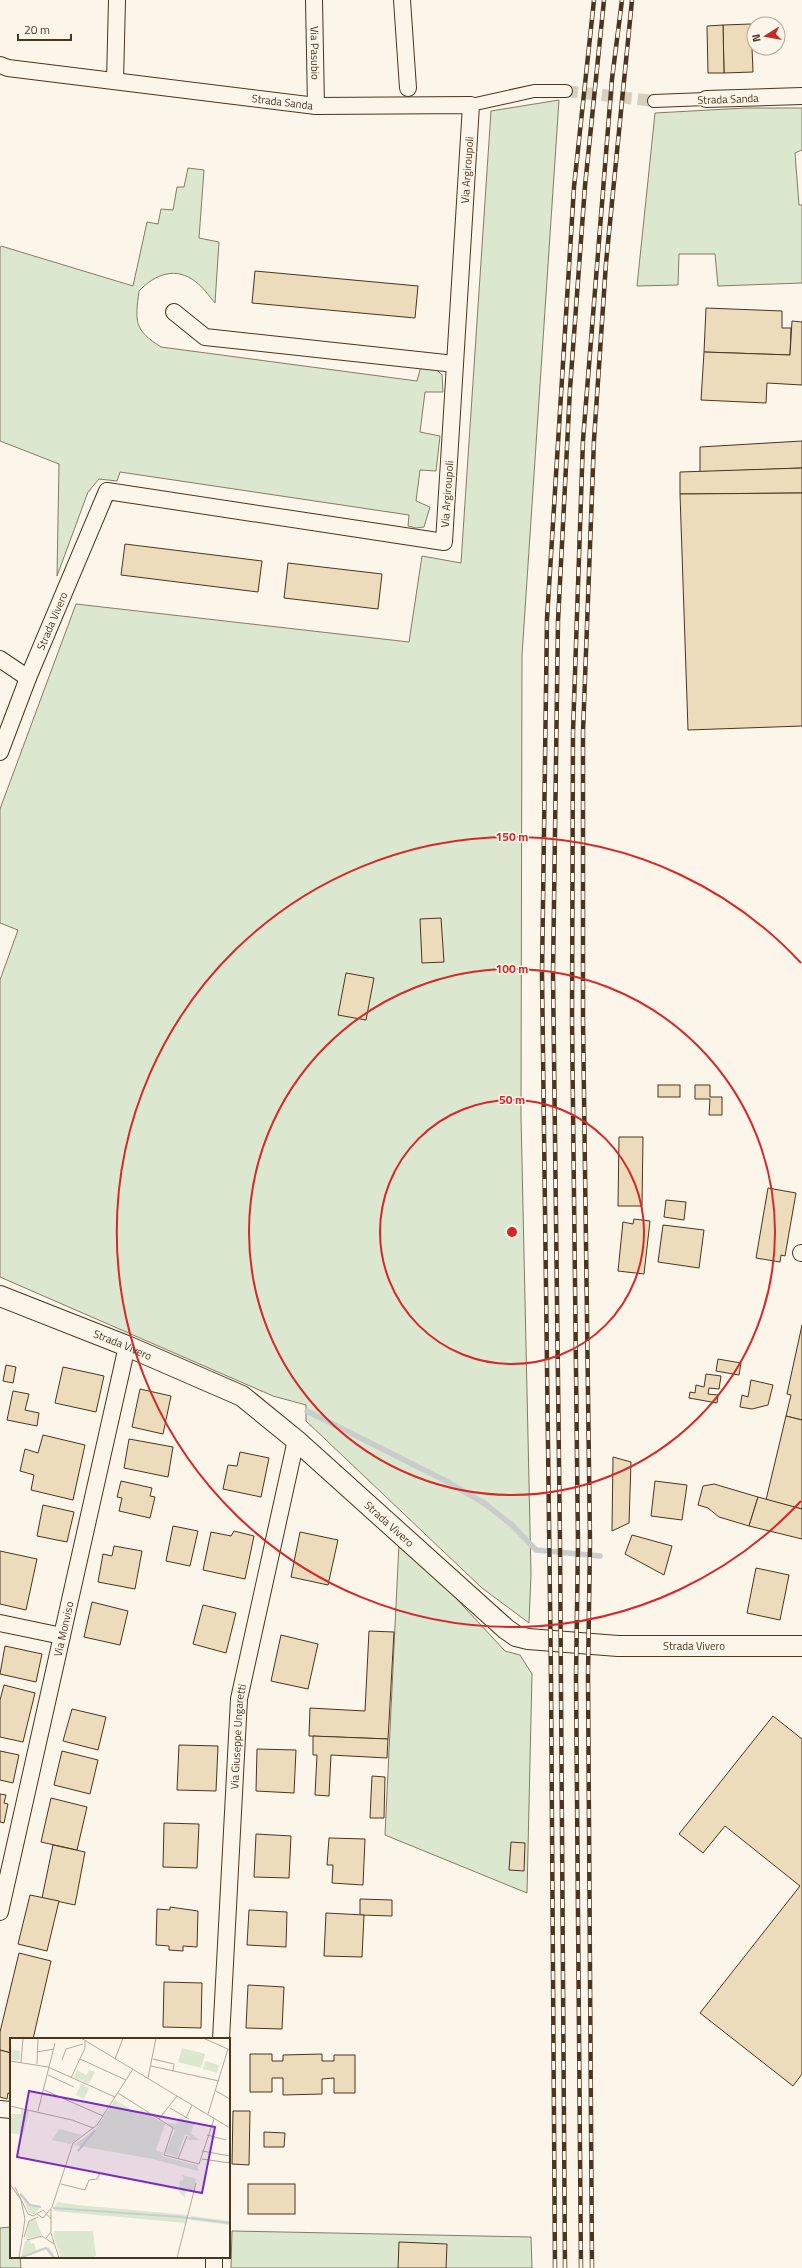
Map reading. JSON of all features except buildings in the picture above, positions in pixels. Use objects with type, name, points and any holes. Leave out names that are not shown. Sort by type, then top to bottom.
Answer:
[{"type":"street","points":[[115,81],[117,0]]},
{"type":"street","name":"Via Pasubio","points":[[314,0],[316,106]]},
{"type":"street","points":[[402,0],[408,88]]},
{"type":"street","name":"Strada Sanda","points":[[0,65],[8,68],[316,106],[472,105],[534,91],[566,91]]},
{"type":"street","name":"Strada Sanda","points":[[654,101],[802,96]]},
{"type":"street","name":"Via Argiroupoli","points":[[107,491],[444,542],[472,105]]},
{"type":"street","points":[[174,312],[205,338],[455,364]]},
{"type":"street","name":"Strada Vivero","points":[[0,752],[28,678],[107,491]]},
{"type":"street","points":[[0,659],[28,678]]},
{"type":"street","name":"Strada Vivero","points":[[0,1296],[127,1346],[242,1396],[296,1440],[506,1629],[516,1636],[528,1639],[618,1646],[802,1646]]},
{"type":"street","name":"Via Monviso","points":[[0,1912],[127,1346]]},
{"type":"street","name":"Via Giuseppe Ungaretti","points":[[221,2038],[239,1699],[296,1440]]},
{"type":"street","points":[[0,1623],[62,1636]]},
{"type":"street","points":[[0,2109],[10,2110]]},
{"type":"green space","points":[[559,100],[522,655],[521,1116],[531,1574],[529,1623],[482,1588],[306,1421],[306,1405],[273,1396],[0,1277],[0,980],[18,930],[0,923],[0,809],[76,604],[409,642],[422,556],[461,563],[491,111]]},
{"type":"green space","points":[[746,108],[802,108],[802,150],[795,153],[799,205],[802,205],[802,283],[718,286],[715,254],[679,254],[678,285],[637,286],[655,113]]},
{"type":"green space","points":[[188,168],[204,170],[199,238],[219,242],[215,303],[201,286],[188,277],[173,273],[159,276],[139,291],[137,318],[141,330],[152,341],[161,347],[417,381],[421,366],[437,370],[442,375],[443,392],[425,392],[420,432],[440,436],[436,471],[420,470],[416,501],[430,507],[424,527],[416,528],[408,526],[409,515],[120,472],[117,481],[99,479],[88,492],[57,576],[59,464],[0,441],[0,248],[1,246],[133,286],[147,222],[158,224],[161,209],[173,210],[177,187],[184,187]]},
{"type":"green space","points":[[399,1543],[453,1595],[505,1651],[520,1655],[532,1674],[527,1893],[385,1835]]},
{"type":"green space","points":[[10,2227],[10,2258],[20,2258],[21,2268],[0,2268],[0,2228]]},
{"type":"green space","points":[[232,2231],[531,2237],[532,2268],[231,2268]]},
{"type":"waterway","points":[[307,1411],[444,1480],[484,1503],[512,1525],[536,1550],[600,1556]]},
{"type":"tunnel","points":[[566,91],[654,101]]},
{"type":"railway","points":[[555,2268],[551,1678],[542,974],[547,619],[574,187],[594,0]]},
{"type":"railway","points":[[565,2268],[560,1543],[553,974],[558,621],[570,389],[585,186],[604,0]]},
{"type":"railway","points":[[581,2268],[576,1677],[578,1544],[572,1020],[573,732],[583,440],[612,79],[622,0]]},
{"type":"railway","points":[[592,2268],[588,1675],[590,1542],[583,1020],[583,732],[594,440],[606,263],[632,0]]}]
